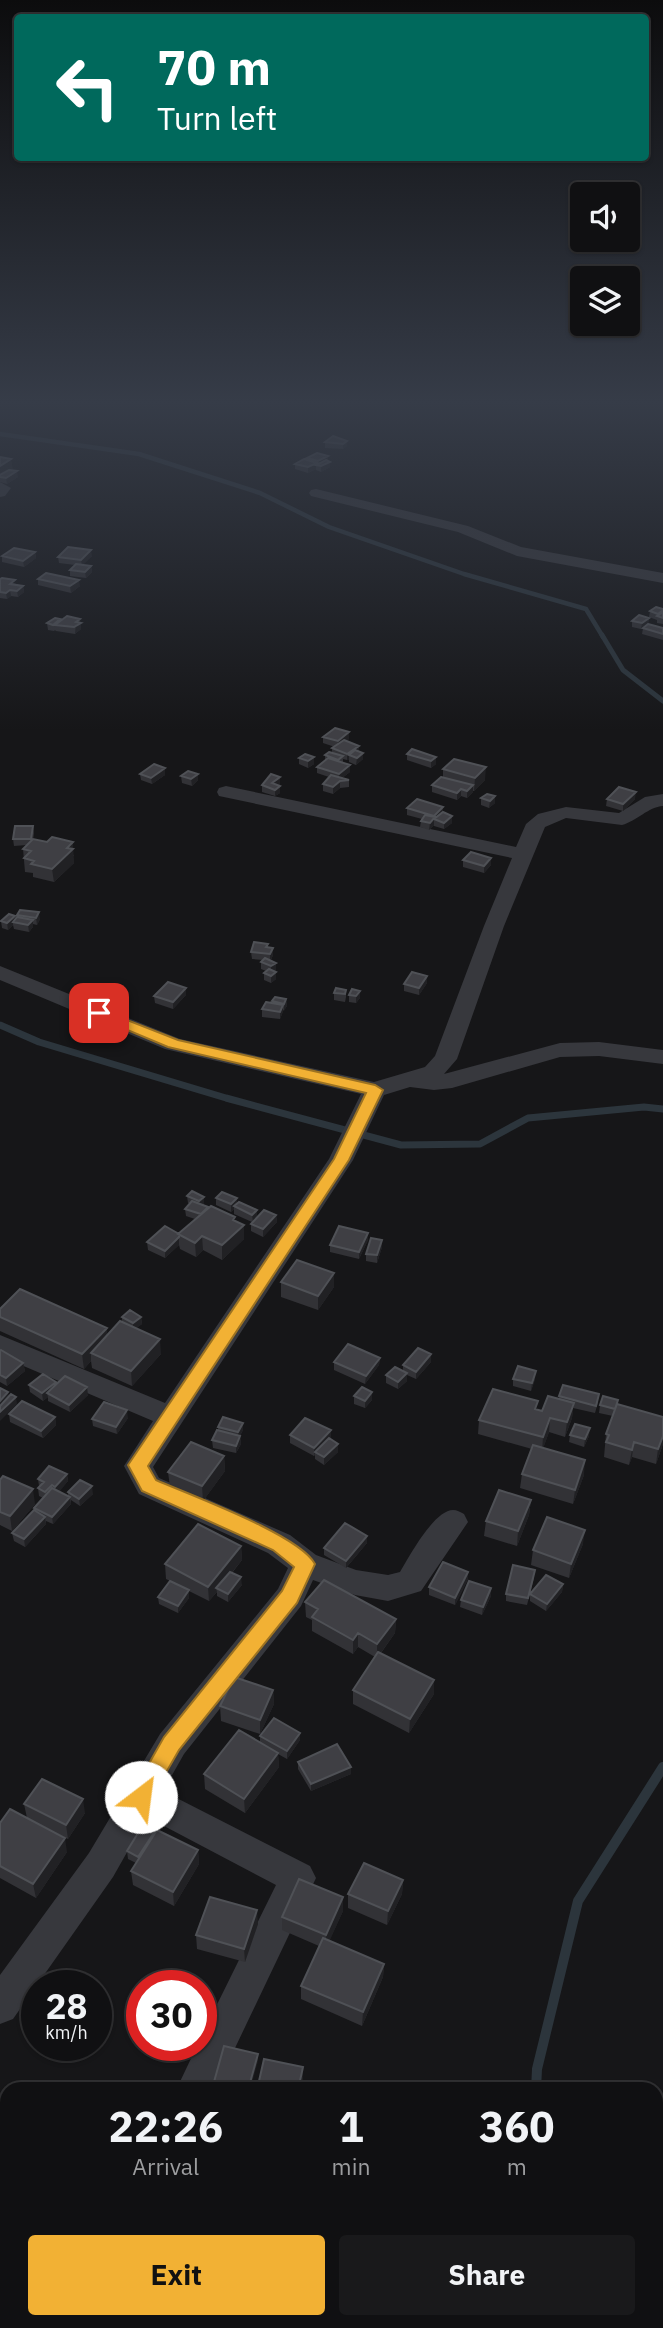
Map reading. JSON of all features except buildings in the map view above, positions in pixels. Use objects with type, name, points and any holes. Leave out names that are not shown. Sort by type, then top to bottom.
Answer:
[{"type":"street","points":[[403,514],[463,528],[517,551],[663,578]]},
{"type":"street","points":[[226,793],[524,855]]},
{"type":"street","points":[[0,972],[173,1044],[372,1098],[433,1072],[446,1059],[494,926],[536,824],[547,814],[579,813],[622,819],[652,801],[663,800]]},
{"type":"street","points":[[411,1081],[423,1083],[459,1078],[560,1051],[596,1050],[663,1057]]},
{"type":"street","points":[[372,1098],[341,1160],[138,1465],[149,1486],[279,1544],[305,1564],[355,1582],[388,1588],[410,1582],[441,1534],[453,1522]]},
{"type":"street","points":[[0,1345],[172,1416]]},
{"type":"street","points":[[0,2006],[101,1865],[172,1744],[290,1597],[305,1564]]},
{"type":"street","points":[[141,1797],[298,1878],[199,2082]]},
{"type":"waterway","points":[[302,514],[329,527],[464,574],[586,609],[603,637]]},
{"type":"waterway","points":[[602,635],[623,670],[663,701]]},
{"type":"waterway","points":[[0,1025],[39,1042],[226,1098],[401,1145],[480,1144],[528,1118],[644,1107],[663,1109]]},
{"type":"waterway","points":[[536,2082],[537,2069],[578,1901],[663,1767]]},
{"type":"route","points":[[99,1013],[173,1044],[375,1090],[341,1160],[138,1465],[149,1486],[279,1544],[305,1564],[290,1597],[172,1744],[141,1797]]}]
